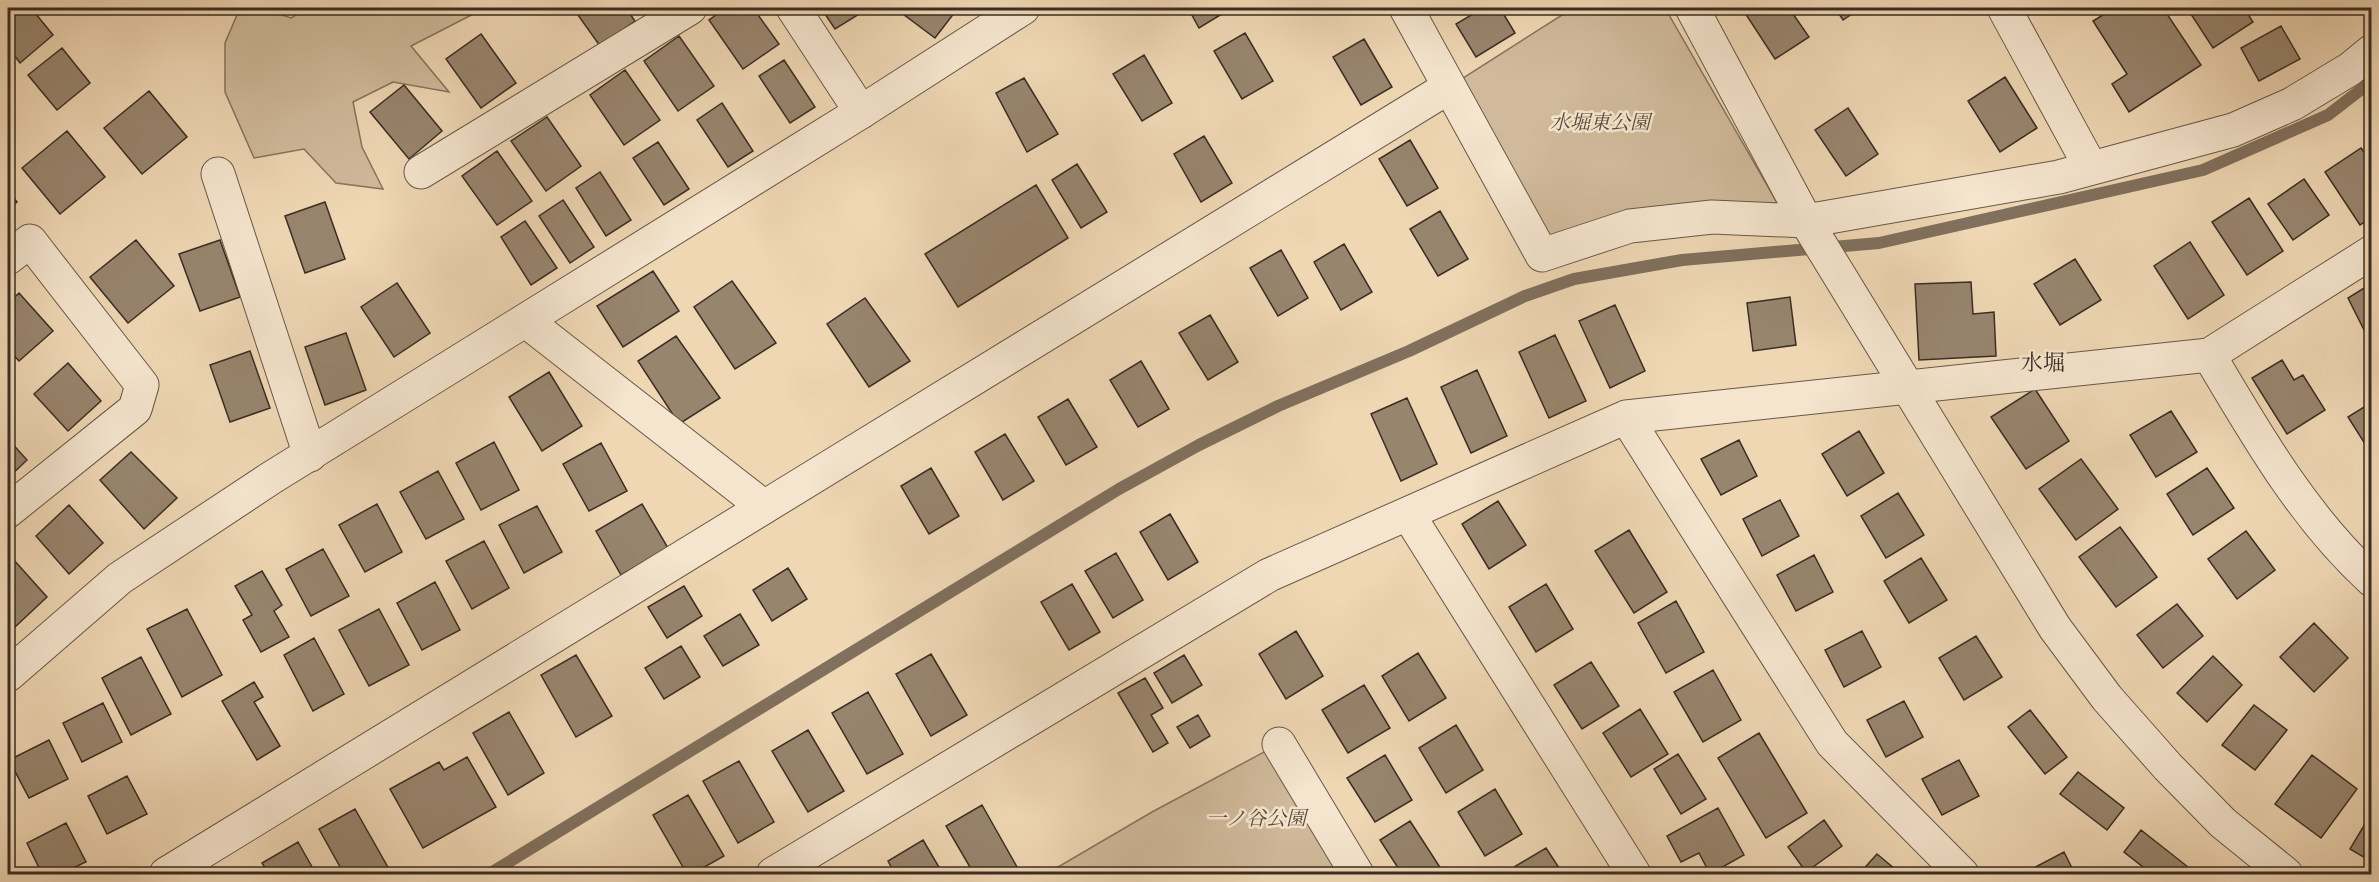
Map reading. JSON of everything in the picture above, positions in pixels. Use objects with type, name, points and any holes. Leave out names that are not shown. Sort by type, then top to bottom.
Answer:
[{"type":"street","points":[[421,172],[690,8]]},
{"type":"street","points":[[793,8],[861,112]]},
{"type":"street","points":[[8,675],[120,578],[271,478],[861,112],[1023,8]]},
{"type":"street","points":[[1406,8],[1542,255],[1630,226],[1712,217],[1810,227],[2059,177],[2233,130],[2292,104],[2350,69],[2372,51]]},
{"type":"street","points":[[1692,8],[1810,227],[2055,628],[2107,698],[2168,767],[2216,815],[2286,874]]},
{"type":"street","points":[[2014,11],[2091,168]]},
{"type":"street","points":[[166,874],[1449,87]]},
{"type":"street","points":[[218,174],[309,455]]},
{"type":"street","points":[[8,258],[30,241],[142,385],[135,409],[8,511]]},
{"type":"street","points":[[772,874],[1269,575],[1626,417],[2209,355],[2372,252]]},
{"type":"street","points":[[526,321],[764,507]]},
{"type":"street","points":[[2209,355],[2275,464],[2350,560],[2372,580]]},
{"type":"street","points":[[1626,417],[1832,743],[1962,874]]},
{"type":"street","points":[[1408,514],[1633,874]]},
{"type":"street","points":[[1279,744],[1357,874]]},
{"type":"green space","points":[[240,8],[261,8],[291,18],[308,8],[485,8],[411,46],[449,92],[393,82],[353,102],[362,147],[383,189],[336,183],[304,149],[254,158],[225,92],[225,43]]},
{"type":"green space","name":"水堀東公園","points":[[1573,8],[1665,8],[1787,220],[1542,255],[1449,87]]},
{"type":"green space","name":"一ノ谷公園","points":[[1279,744],[1349,874],[1046,874],[1152,812]]},
{"type":"building","points":[[16,8],[31,8],[53,35],[20,63],[8,47],[8,14]]},
{"type":"building","points":[[202,8],[218,8],[208,15]]},
{"type":"building","points":[[573,8],[626,8],[635,21],[600,46]]},
{"type":"building","points":[[726,8],[753,8],[779,44],[743,69],[709,20]]},
{"type":"building","points":[[821,8],[869,8],[835,29]]},
{"type":"building","points":[[908,8],[958,8],[935,38],[903,14]]},
{"type":"building","points":[[1188,8],[1229,8],[1230,9],[1199,28]]},
{"type":"building","points":[[1483,8],[1500,8],[1515,33],[1476,57],[1456,24]]},
{"type":"building","points":[[1546,8],[1559,8],[1550,14]]},
{"type":"building","points":[[1753,8],[1789,8],[1809,37],[1775,59],[1745,13]]},
{"type":"building","points":[[1835,8],[1861,8],[1843,20]]},
{"type":"building","points":[[2114,8],[2163,8],[2201,65],[2129,112],[2112,84],[2127,74],[2093,21]]},
{"type":"building","points":[[2187,8],[2244,8],[2253,22],[2213,48]]},
{"type":"building","points":[[2281,26],[2300,59],[2259,81],[2241,48]]},
{"type":"building","points":[[1245,33],[1273,81],[1242,99],[1214,51]]},
{"type":"building","points":[[481,34],[516,83],[481,108],[446,59]]},
{"type":"building","points":[[679,36],[714,86],[678,111],[644,61]]},
{"type":"building","points":[[1364,39],[1392,87],[1361,105],[1333,57]]},
{"type":"building","points":[[62,48],[90,83],[57,110],[28,75]]},
{"type":"building","points":[[1144,55],[1172,103],[1142,121],[1113,74]]},
{"type":"building","points":[[784,60],[815,107],[790,123],[759,76]]},
{"type":"building","points":[[625,70],[660,120],[624,145],[590,95]]},
{"type":"building","points":[[2005,77],[2037,128],[2000,152],[1968,101]]},
{"type":"building","points":[[1024,78],[1058,134],[1027,152],[996,93]]},
{"type":"building","points":[[8,82],[14,89],[8,95]]},
{"type":"building","points":[[404,85],[442,131],[409,159],[370,112]]},
{"type":"building","points":[[149,91],[187,137],[142,174],[104,128]]},
{"type":"building","points":[[722,103],[753,151],[728,167],[697,120]]},
{"type":"building","points":[[1848,108],[1878,154],[1846,176],[1815,130]]},
{"type":"building","points":[[547,117],[581,166],[546,191],[511,141]]},
{"type":"building","points":[[67,131],[105,177],[60,214],[22,168]]},
{"type":"building","points":[[1204,136],[1232,183],[1201,202],[1174,154]]},
{"type":"building","points":[[1410,140],[1438,188],[1407,206],[1379,159]]},
{"type":"building","points":[[658,142],[689,189],[664,205],[633,158]]},
{"type":"building","points":[[2361,148],[2372,163],[2372,217],[2360,225],[2325,172]]},
{"type":"building","points":[[497,151],[532,201],[497,225],[462,176]]},
{"type":"building","points":[[1077,164],[1107,212],[1081,228],[1052,180]]},
{"type":"building","points":[[600,172],[631,220],[606,236],[576,188]]},
{"type":"building","points":[[2304,179],[2329,215],[2293,240],[2268,204]]},
{"type":"building","points":[[1036,185],[1068,238],[958,307],[925,254]]},
{"type":"building","points":[[8,191],[17,202],[8,210]]},
{"type":"building","points":[[2249,198],[2283,251],[2247,275],[2212,222]]},
{"type":"building","points":[[563,200],[594,247],[570,263],[539,216]]},
{"type":"building","points":[[325,202],[345,259],[305,273],[285,216]]},
{"type":"building","points":[[1440,211],[1468,259],[1438,276],[1410,229]]},
{"type":"building","points":[[525,221],[557,268],[531,285],[501,237]]},
{"type":"building","points":[[136,240],[174,286],[128,323],[90,277]]},
{"type":"building","points":[[220,240],[240,297],[200,311],[179,254]]},
{"type":"building","points":[[2190,242],[2224,295],[2188,319],[2154,266]]},
{"type":"building","points":[[1344,244],[1372,292],[1341,310],[1314,262]]},
{"type":"building","points":[[1281,250],[1308,298],[1278,316],[1250,268]]},
{"type":"building","points":[[2075,259],[2101,300],[2060,325],[2034,284]]},
{"type":"building","points":[[653,271],[679,311],[623,347],[597,306]]},
{"type":"building","points":[[732,281],[776,343],[735,369],[694,307]]},
{"type":"building","points":[[1971,282],[1973,314],[1994,312],[1996,356],[1919,360],[1915,284]]},
{"type":"building","points":[[397,283],[430,333],[394,357],[361,307]]},
{"type":"building","points":[[2372,283],[2372,330],[2366,334],[2348,298]]},
{"type":"building","points":[[19,293],[53,331],[19,361],[8,349],[8,303]]},
{"type":"building","points":[[1790,297],[1796,345],[1753,351],[1747,303]]},
{"type":"building","points":[[865,298],[910,361],[869,387],[827,324]]},
{"type":"building","points":[[1615,305],[1645,371],[1610,388],[1579,321]]},
{"type":"building","points":[[1210,315],[1238,362],[1208,380],[1179,333]]},
{"type":"building","points":[[346,333],[366,390],[325,405],[305,347]]},
{"type":"building","points":[[1555,335],[1586,401],[1549,418],[1519,352]]},
{"type":"building","points":[[676,336],[720,398],[679,424],[638,361]]},
{"type":"building","points":[[250,351],[270,408],[230,422],[210,365]]},
{"type":"building","points":[[2282,360],[2294,380],[2303,375],[2325,410],[2287,434],[2252,378]]},
{"type":"building","points":[[1141,361],[1169,409],[1138,427],[1110,380]]},
{"type":"building","points":[[68,363],[101,401],[68,431],[34,394]]},
{"type":"building","points":[[1477,370],[1507,436],[1471,453],[1441,387]]},
{"type":"building","points":[[549,372],[582,426],[542,451],[509,397]]},
{"type":"building","points":[[2035,389],[2069,441],[2026,469],[1991,417]]},
{"type":"building","points":[[1407,398],[1437,464],[1401,481],[1371,414]]},
{"type":"building","points":[[1068,399],[1097,447],[1066,465],[1038,417]]},
{"type":"building","points":[[2372,402],[2372,455],[2348,417]]},
{"type":"building","points":[[2171,411],[2197,452],[2156,477],[2130,435]]},
{"type":"building","points":[[1859,431],[1884,473],[1847,496],[1822,454]]},
{"type":"building","points":[[1005,434],[1034,481],[1003,500],[975,452]]},
{"type":"building","points":[[8,439],[27,460],[8,478]]},
{"type":"building","points":[[1739,440],[1757,476],[1721,495],[1701,459]]},
{"type":"building","points":[[494,442],[519,490],[481,510],[456,463]]},
{"type":"building","points":[[601,443],[627,491],[589,511],[563,464]]},
{"type":"building","points":[[131,452],[177,498],[144,529],[100,480]]},
{"type":"building","points":[[2081,459],[2118,509],[2076,540],[2039,489]]},
{"type":"building","points":[[931,468],[959,516],[929,534],[901,486]]},
{"type":"building","points":[[2207,468],[2234,508],[2193,535],[2167,494]]},
{"type":"building","points":[[438,471],[464,519],[426,539],[400,492]]},
{"type":"building","points":[[1898,493],[1924,535],[1886,558],[1861,516]]},
{"type":"building","points":[[1780,500],[1799,536],[1762,556],[1743,519]]},
{"type":"building","points":[[1498,501],[1526,545],[1489,569],[1462,524]]},
{"type":"building","points":[[377,504],[402,552],[365,572],[339,525]]},
{"type":"building","points":[[642,504],[668,548],[621,575],[596,531]]},
{"type":"building","points":[[69,505],[103,543],[69,574],[36,536]]},
{"type":"building","points":[[537,506],[562,552],[524,573],[499,525]]},
{"type":"building","points":[[1170,514],[1198,562],[1168,580],[1140,532]]},
{"type":"building","points":[[2120,527],[2157,577],[2116,607],[2079,557]]},
{"type":"building","points":[[1629,530],[1667,592],[1634,613],[1595,551]]},
{"type":"building","points":[[2246,531],[2275,570],[2237,599],[2208,559]]},
{"type":"building","points":[[484,541],[509,588],[472,609],[446,561]]},
{"type":"building","points":[[323,549],[349,596],[311,616],[286,569]]},
{"type":"building","points":[[1116,553],[1143,600],[1113,618],[1085,571]]},
{"type":"building","points":[[1814,555],[1833,592],[1796,611],[1777,575]]},
{"type":"building","points":[[1921,558],[1947,600],[1909,623],[1884,581]]},
{"type":"building","points":[[13,559],[47,597],[14,628],[8,621],[8,564]]},
{"type":"building","points":[[788,568],[807,599],[772,621],[753,590]]},
{"type":"building","points":[[262,571],[282,605],[274,611],[289,637],[261,652],[243,620],[252,615],[235,586]]},
{"type":"building","points":[[435,582],[460,630],[422,650],[397,603]]},
{"type":"building","points":[[1072,584],[1100,632],[1069,650],[1041,602]]},
{"type":"building","points":[[1546,584],[1573,629],[1536,652],[1509,607]]},
{"type":"building","points":[[684,586],[702,616],[667,638],[648,607]]},
{"type":"building","points":[[1676,601],[1704,652],[1666,673],[1638,623]]},
{"type":"building","points":[[2177,604],[2203,636],[2163,668],[2137,635]]},
{"type":"building","points":[[187,609],[222,675],[182,697],[147,629]]},
{"type":"building","points":[[379,609],[409,665],[369,686],[339,630]]},
{"type":"building","points":[[740,614],[759,645],[723,666],[704,636]]},
{"type":"building","points":[[2314,623],[2348,658],[2314,692],[2280,657]]},
{"type":"building","points":[[1296,631],[1323,676],[1286,699],[1259,654]]},
{"type":"building","points":[[1862,631],[1881,667],[1844,687],[1825,650]]},
{"type":"building","points":[[1976,636],[2002,677],[1964,700],[1939,658]]},
{"type":"building","points":[[314,638],[344,694],[313,711],[284,655]]},
{"type":"building","points":[[681,646],[700,677],[664,699],[645,668]]},
{"type":"building","points":[[1418,653],[1446,698],[1409,721],[1382,676]]},
{"type":"building","points":[[931,654],[967,715],[931,736],[896,674]]},
{"type":"building","points":[[576,655],[612,716],[576,737],[541,675]]},
{"type":"building","points":[[1184,655],[1202,685],[1172,703],[1154,673]]},
{"type":"building","points":[[2213,656],[2242,685],[2207,722],[2177,693]]},
{"type":"building","points":[[141,657],[171,714],[131,735],[102,678]]},
{"type":"building","points":[[1591,662],[1619,706],[1582,729],[1554,685]]},
{"type":"building","points":[[1713,670],[1741,720],[1703,742],[1674,692]]},
{"type":"building","points":[[1145,678],[1163,708],[1151,715],[1168,743],[1153,752],[1118,693]]},
{"type":"building","points":[[254,682],[263,697],[254,702],[280,746],[257,760],[222,701]]},
{"type":"building","points":[[1364,685],[1390,728],[1348,753],[1322,710]]},
{"type":"building","points":[[868,692],[903,754],[867,774],[832,713]]},
{"type":"building","points":[[1904,701],[1923,737],[1886,757],[1867,720]]},
{"type":"building","points":[[103,703],[122,742],[82,762],[63,723]]},
{"type":"building","points":[[2254,705],[2287,730],[2255,770],[2222,745]]},
{"type":"building","points":[[1640,709],[1668,754],[1631,777],[1603,733]]},
{"type":"building","points":[[2030,710],[2067,757],[2045,774],[2008,727]]},
{"type":"building","points":[[509,712],[544,773],[508,795],[473,733]]},
{"type":"building","points":[[1198,715],[1210,736],[1190,748],[1177,727]]},
{"type":"building","points":[[1456,725],[1483,770],[1446,793],[1419,748]]},
{"type":"building","points":[[808,730],[844,791],[808,812],[772,751]]},
{"type":"building","points":[[1759,733],[1807,813],[1766,838],[1718,758]]},
{"type":"building","points":[[49,740],[68,779],[29,798],[9,760]]},
{"type":"building","points":[[1678,754],[1706,799],[1681,814],[1654,769]]},
{"type":"building","points":[[1385,755],[1412,800],[1375,822],[1347,778]]},
{"type":"building","points":[[2312,755],[2357,789],[2321,838],[2275,804]]},
{"type":"building","points":[[467,757],[496,807],[423,848],[390,789],[439,762],[444,770]]},
{"type":"building","points":[[1959,760],[1979,796],[1942,815],[1922,779]]},
{"type":"building","points":[[739,761],[774,822],[738,843],[703,781]]},
{"type":"building","points":[[2078,772],[2124,808],[2107,830],[2060,794]]},
{"type":"building","points":[[127,776],[147,814],[107,834],[88,796]]},
{"type":"building","points":[[1495,789],[1522,834],[1485,856],[1458,812]]},
{"type":"building","points":[[688,795],[724,856],[692,874],[687,874],[653,815]]},
{"type":"building","points":[[982,805],[1017,867],[1004,874],[974,874],[946,826]]},
{"type":"building","points":[[1718,808],[1744,855],[1710,874],[1699,853],[1681,862],[1667,836]]},
{"type":"building","points":[[355,809],[390,871],[383,874],[344,874],[319,829]]},
{"type":"building","points":[[2372,812],[2372,862],[2350,849]]},
{"type":"building","points":[[1824,820],[1842,846],[1806,872],[1788,847]]},
{"type":"building","points":[[1410,821],[1443,872],[1439,874],[1402,874],[1380,840]]},
{"type":"building","points":[[66,823],[86,862],[60,874],[42,874],[27,843]]},
{"type":"building","points":[[2141,830],[2188,867],[2182,874],[2152,874],[2124,852]]},
{"type":"building","points":[[923,840],[943,874],[895,874],[888,861]]},
{"type":"building","points":[[298,842],[316,874],[269,874],[262,863]]},
{"type":"building","points":[[1546,848],[1563,874],[1512,874],[1509,870]]},
{"type":"building","points":[[2064,852],[2075,874],[2028,874],[2026,872]]},
{"type":"building","points":[[1877,854],[1901,874],[1859,874]]},
{"type":"building","points":[[1461,868],[1465,874],[1451,874]]},
{"type":"waterway","points":[[489,874],[1119,489],[1199,445],[1278,406],[1409,351],[1525,296],[1574,279],[1682,260],[1879,243],[2203,170],[2328,115],[2372,81]]},
{"type":"district","name":"水堀","points":[[2043,363]]}]
